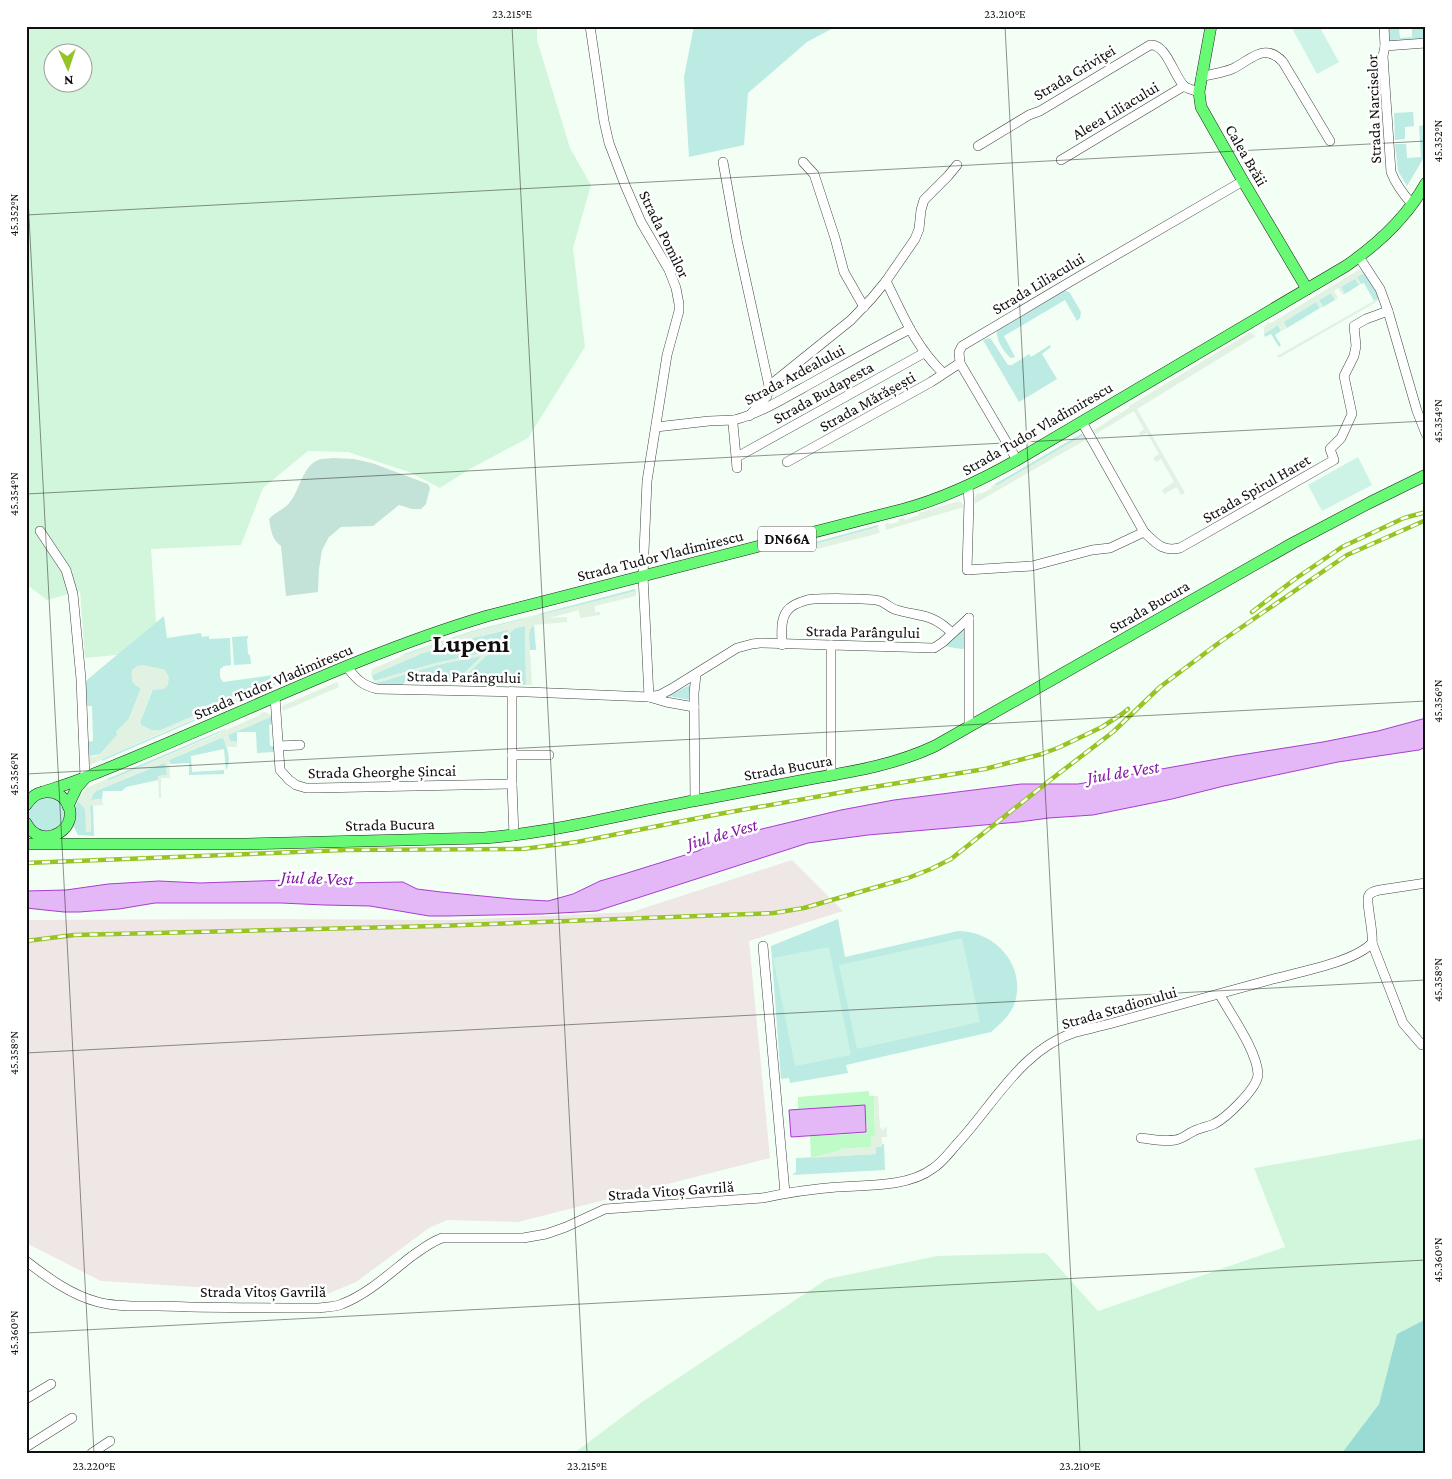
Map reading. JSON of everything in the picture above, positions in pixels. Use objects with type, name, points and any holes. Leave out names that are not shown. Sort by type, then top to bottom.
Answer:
[{"type":"main road","name":"Calea Brăii","points":[[1211,26],[1199,92],[1201,107],[1307,289]]},
{"type":"main road","name":"Strada Tudor Vladimirescu","points":[[35,794],[85,778],[405,643],[457,626],[643,576],[904,509],[968,486],[1082,422],[1360,256],[1387,232],[1412,204],[1426,183]]},
{"type":"main road","name":"Strada Bucura","points":[[86,844],[245,844],[514,836],[584,824],[694,800],[861,770],[904,759],[935,746],[1293,543],[1426,475]]},
{"type":"main road","points":[[68,806],[77,787],[85,778]]},
{"type":"main road","points":[[26,805],[35,794],[51,792],[58,794],[68,806],[71,832],[86,844]]},
{"type":"main road","points":[[27,825],[38,835],[45,837],[60,833],[69,821]]},
{"type":"main road","points":[[52,836],[86,844]]},
{"type":"main road","points":[[26,844],[86,844]]},
{"type":"street","name":"Strada Pomilor","points":[[590,26],[609,143],[641,222],[669,270],[678,296],[679,310],[667,355],[647,482],[643,576]]},
{"type":"street","points":[[1384,26],[1385,46]]},
{"type":"street","name":"Strada Narciselor","points":[[1412,204],[1394,181],[1391,172],[1383,60],[1385,46],[1426,43]]},
{"type":"street","name":"Strada Griviţei","points":[[978,146],[1029,115],[1046,108],[1150,45],[1161,48],[1184,86]]},
{"type":"street","points":[[1201,77],[1232,69],[1257,54],[1266,53],[1278,56],[1330,141]]},
{"type":"street","points":[[1184,86],[1199,92]]},
{"type":"street","name":"Aleea Liliacului","points":[[1061,160],[1184,86]]},
{"type":"street","points":[[723,162],[769,386],[764,400],[749,416]]},
{"type":"street","points":[[803,162],[814,174],[844,272],[864,307]]},
{"type":"street","points":[[769,386],[864,307],[886,281],[915,239],[920,229],[921,210],[924,200],[957,165]]},
{"type":"street","name":"Strada Liliacului","points":[[959,360],[960,350],[967,343],[1243,181]]},
{"type":"street","points":[[1360,256],[1380,289],[1417,411],[1426,434]]},
{"type":"street","points":[[886,281],[924,353],[943,373]]},
{"type":"street","name":"Strada Spirul Haret","points":[[1082,422],[1144,532],[1163,548],[1168,550],[1180,548],[1334,460],[1330,449],[1338,442],[1352,414],[1344,376],[1354,356],[1356,346],[1354,326],[1388,311]]},
{"type":"street","name":"Strada Ardealului","points":[[737,468],[734,420],[749,416],[781,400],[910,329]]},
{"type":"street","name":"Strada Budapesta","points":[[737,457],[924,353]]},
{"type":"street","points":[[959,360],[1017,460]]},
{"type":"street","name":"Strada Mărășești","points":[[787,462],[914,392],[959,360]]},
{"type":"street","points":[[656,427],[734,420]]},
{"type":"street","points":[[968,486],[967,570],[1032,566],[1081,552],[1110,548],[1144,532]]},
{"type":"street","points":[[40,531],[66,570],[73,594],[81,679],[85,778]]},
{"type":"street","points":[[643,576],[650,697]]},
{"type":"street","points":[[782,644],[782,618],[791,607],[808,600],[881,601],[895,610],[920,614],[936,620],[952,633]]},
{"type":"street","name":"Strada Parângului","points":[[347,667],[361,683],[377,689],[650,697],[660,695],[744,645],[782,644],[934,648],[969,618],[969,727]]},
{"type":"street","points":[[831,645],[831,775]]},
{"type":"street","points":[[694,800],[694,693],[696,675]]},
{"type":"street","points":[[512,692],[514,836]]},
{"type":"street","name":"Strada Gheorghe Șincai","points":[[276,697],[279,765],[282,774],[296,785],[306,788],[512,784]]},
{"type":"street","name":"Strada Parângului","points":[[650,697],[694,707]]},
{"type":"street","points":[[278,746],[300,745]]},
{"type":"street","points":[[512,755],[549,755]]},
{"type":"street","points":[[1422,1045],[1403,1023],[1399,1015],[1372,944],[1372,927],[1367,897],[1373,891],[1426,883]]},
{"type":"street","name":"Strada Stadionului","points":[[785,1193],[893,1182],[921,1175],[932,1170],[948,1154],[1029,1060],[1053,1042],[1076,1032],[1345,959],[1366,950],[1372,944]]},
{"type":"street","points":[[763,946],[785,1193]]},
{"type":"street","points":[[1140,1138],[1175,1140],[1197,1129],[1215,1123],[1225,1117],[1256,1084],[1258,1076],[1256,1061],[1220,994]]},
{"type":"street","name":"Strada Vitoș Gavrilă","points":[[26,1261],[70,1292],[105,1304],[174,1307],[319,1308],[342,1304],[356,1297],[383,1280],[435,1240],[442,1238],[523,1238],[546,1234],[566,1227],[605,1209],[753,1199],[785,1193]]},
{"type":"street","points":[[26,1399],[51,1384]]},
{"type":"street","points":[[26,1447],[72,1418]]},
{"type":"street","points":[[92,1453],[110,1441]]},
{"type":"shaded area","points":[[26,26],[537,26],[537,40],[570,148],[591,185],[573,248],[585,347],[528,438],[468,470],[440,488],[409,472],[348,452],[308,451],[263,488],[241,545],[151,549],[158,651],[85,658],[80,591],[47,600],[26,584]]},
{"type":"shaded area","points":[[694,26],[837,26],[807,42],[748,93],[744,145],[689,157],[684,77]]},
{"type":"shaded area","points":[[1300,26],[1319,26],[1339,62],[1317,74],[1293,30]]},
{"type":"shaded area","points":[[1412,26],[1426,26],[1426,39],[1389,41],[1387,29],[1399,28],[1400,38],[1412,37]]},
{"type":"shaded area","points":[[1413,112],[1414,126],[1405,127],[1405,139],[1395,140],[1394,113]]},
{"type":"shaded area","points":[[1426,125],[1426,154],[1407,186],[1398,171],[1395,144],[1406,144],[1407,158],[1421,157],[1419,126]]},
{"type":"shaded area","points":[[1360,269],[1364,273],[1357,277],[1361,284],[1359,285],[1355,279],[1341,287],[1345,294],[1343,295],[1338,288],[1334,291],[1338,298],[1335,300],[1331,293],[1319,300],[1323,307],[1320,308],[1316,302],[1284,322],[1287,328],[1281,331],[1278,325],[1264,334],[1264,327],[1269,322],[1271,323]]},
{"type":"shaded area","points":[[1364,273],[1374,285],[1379,298],[1374,301],[1364,283],[1361,284],[1357,277]]},
{"type":"shaded area","points":[[1355,278],[1359,285],[1345,294],[1341,287]]},
{"type":"shaded area","points":[[1065,290],[1070,293],[1081,312],[1080,318],[1077,321],[1065,300],[1004,336],[1015,357],[1011,358],[997,337],[997,330]]},
{"type":"shaded area","points":[[1331,293],[1335,300],[1323,307],[1319,300]]},
{"type":"shaded area","points":[[1379,298],[1378,301],[1279,358],[1277,356]]},
{"type":"shaded area","points":[[1316,302],[1320,308],[1287,328],[1283,322]]},
{"type":"shaded area","points":[[1278,325],[1281,331],[1275,335],[1281,345],[1279,347],[1271,334],[1265,337],[1264,334]]},
{"type":"shaded area","points":[[1249,333],[1256,336],[1137,409],[1185,493],[1181,495],[1177,487],[1164,494],[1162,490],[1174,482],[1161,459],[1156,462],[1153,458],[1159,454],[1147,433],[1141,436],[1139,433],[1144,429],[1134,411],[1094,435],[1092,431],[1129,408],[1129,406]]},
{"type":"shaded area","points":[[989,338],[1008,365],[1012,365],[1029,354],[1031,357],[1050,345],[1051,347],[1042,354],[1057,379],[1019,402],[983,340]]},
{"type":"shaded area","points":[[1081,434],[1084,435],[996,486],[995,484]]},
{"type":"shaded area","points":[[1084,435],[1087,439],[974,504],[977,494],[992,488],[995,484],[996,486]]},
{"type":"shaded area","points":[[1358,457],[1372,485],[1322,511],[1308,485]]},
{"type":"shaded area","points":[[320,459],[354,459],[372,463],[428,484],[430,488],[426,504],[421,509],[412,509],[399,505],[373,526],[341,527],[329,537],[322,550],[318,592],[286,596],[281,546],[274,538],[269,519],[290,502],[305,473],[313,463]]},
{"type":"shaded area","points":[[961,502],[964,507],[886,530],[885,524],[899,522],[898,519],[904,518],[905,520],[919,515],[919,513]]},
{"type":"shaded area","points":[[878,525],[878,527],[808,546],[808,544]]},
{"type":"shaded area","points":[[878,527],[880,533],[809,551],[808,546]]},
{"type":"shaded area","points":[[635,589],[636,591],[539,616],[539,614]]},
{"type":"shaded area","points":[[636,591],[636,596],[595,606],[595,612],[600,612],[600,615],[580,618],[579,610],[549,618],[567,617],[567,622],[534,625],[531,627],[529,634],[532,685],[526,685],[525,626],[515,628],[462,679],[458,679],[482,656],[437,665],[376,683],[374,681],[436,663],[487,652],[510,629],[423,653],[371,675],[372,669],[404,654],[472,632]]},
{"type":"shaded area","points":[[164,616],[167,638],[201,633],[202,637],[209,636],[209,639],[230,638],[231,665],[220,669],[220,677],[223,682],[273,675],[276,675],[277,680],[161,730],[151,730],[141,725],[140,722],[153,689],[165,670],[142,665],[132,670],[133,681],[141,688],[129,719],[116,732],[118,734],[100,754],[88,755],[87,742],[93,741],[92,706],[86,706],[85,683]]},
{"type":"shaded area","points":[[524,618],[472,632],[404,654],[472,631]]},
{"type":"shaded area","points":[[534,625],[536,650],[530,650],[529,633]]},
{"type":"shaded area","points":[[525,626],[526,685],[497,685],[496,678],[462,679],[515,628]]},
{"type":"shaded area","points":[[966,627],[966,648],[948,647],[946,643],[961,628]]},
{"type":"shaded area","points":[[511,629],[487,652],[436,663],[374,681],[372,676],[423,653]]},
{"type":"shaded area","points":[[248,636],[248,654],[250,655],[251,664],[234,665],[232,637]]},
{"type":"shaded area","points":[[483,655],[458,679],[406,680],[402,686],[378,685],[376,683],[437,665]]},
{"type":"shaded area","points":[[142,665],[165,670],[169,677],[168,685],[164,689],[152,690],[140,722],[141,725],[151,730],[161,730],[277,680],[276,685],[263,691],[90,765],[88,755],[93,757],[100,754],[118,734],[116,732],[129,719],[141,688],[132,681],[132,670]]},
{"type":"shaded area","points":[[337,682],[339,687],[283,711],[282,706]]},
{"type":"shaded area","points":[[690,685],[690,700],[668,696],[669,695]]},
{"type":"shaded area","points":[[263,691],[102,761],[102,759]]},
{"type":"shaded area","points":[[265,712],[273,716],[228,735],[230,741],[237,742],[237,747],[228,747],[222,737],[169,760],[170,778],[161,778],[161,798],[159,798],[158,776],[167,775],[165,762],[96,791],[91,800],[102,799],[103,805],[90,806],[91,832],[86,832],[85,809],[78,801],[80,795],[88,787],[221,733],[220,731],[225,728],[226,730]]},
{"type":"shaded area","points":[[273,716],[273,724],[269,725],[270,746],[274,746],[274,752],[257,753],[256,732],[237,732],[237,742],[230,741],[228,735]]},
{"type":"shaded area","points":[[1426,718],[1426,747],[1419,750],[1338,762],[1093,815],[868,835],[808,843],[597,911],[429,916],[370,906],[281,903],[155,903],[119,909],[79,912],[26,908],[26,891],[66,890],[108,884],[159,881],[200,883],[288,880],[343,883],[403,882],[417,889],[548,901],[573,894],[600,881],[698,851],[720,839],[841,810],[894,800],[1021,784],[1078,784],[1323,742],[1378,731]]},
{"type":"shaded area","points":[[220,731],[108,781],[107,779]]},
{"type":"shaded area","points":[[223,737],[229,758],[226,770],[224,749],[191,756],[192,772],[224,770],[224,774],[189,775],[189,763],[170,764],[169,760]]},
{"type":"shaded area","points":[[166,762],[167,775],[158,776],[158,780],[126,787],[122,791],[103,791],[102,799],[91,800],[96,791]]},
{"type":"shaded area","points":[[39,796],[57,797],[67,813],[59,829],[41,833],[29,819],[28,811]]},
{"type":"shaded area","points":[[78,801],[84,806],[91,832],[90,805],[93,805],[94,836],[78,835],[74,827],[74,809]]},
{"type":"shaded area","points":[[792,860],[843,911],[749,941],[770,1158],[518,1222],[447,1220],[429,1228],[356,1282],[325,1295],[101,1281],[26,1243],[26,920],[454,920],[632,912]]},
{"type":"shaded area","points":[[838,919],[845,957],[958,931],[984,937],[995,944],[1012,963],[1016,975],[1017,988],[1015,1002],[1011,1011],[991,1032],[846,1065],[848,1073],[790,1083],[789,1078],[781,1079],[771,946]]},
{"type":"shaded area","points":[[962,938],[980,1022],[857,1049],[839,965]]},
{"type":"shaded area","points":[[829,947],[851,1055],[795,1066],[773,958]]},
{"type":"shaded area","points":[[874,1096],[878,1096],[880,1127],[883,1130],[887,1126],[887,1137],[882,1137],[882,1147],[876,1147],[876,1154],[811,1158],[839,1151],[839,1149],[871,1147],[871,1136],[875,1136]]},
{"type":"shaded area","points":[[865,1105],[867,1133],[791,1137],[866,1132],[865,1106],[789,1109]]},
{"type":"shaded area","points":[[865,1105],[866,1132],[791,1137],[789,1110]]},
{"type":"shaded area","points":[[1426,1138],[1426,1319],[1397,1334],[1379,1404],[1342,1453],[574,1453],[642,1402],[827,1279],[937,1256],[1046,1253],[1098,1311],[1285,1247],[1254,1168]]},
{"type":"shaded area","points":[[882,1144],[884,1144],[885,1170],[792,1175],[796,1172],[796,1158],[876,1154],[876,1147],[882,1147]]},
{"type":"shaded area","points":[[1426,1319],[1426,1453],[1342,1453],[1379,1404],[1397,1334]]},
{"type":"sand","points":[[869,1091],[869,1096],[874,1096],[875,1136],[872,1147],[840,1149],[839,1151],[811,1158],[810,1136],[867,1133],[865,1105],[798,1109],[798,1097]]},
{"type":"railway","points":[[1252,612],[1295,579],[1342,547],[1404,518],[1426,512]]},
{"type":"railway","points":[[26,941],[74,935],[437,926],[774,913],[804,908],[908,878],[951,859],[1113,732],[1160,687],[1220,642],[1347,555],[1426,520]]},
{"type":"railway","points":[[26,863],[345,850],[523,849],[577,842],[719,814],[985,769],[1042,754],[1060,747],[1102,727],[1128,709]]},
{"type":"district","name":"Lupeni","points":[[471,643]]},
{"type":"water label","name":"Jiul de Vest","points":[[1123,772]]},
{"type":"water label","name":"Jiul de Vest","points":[[722,834]]},
{"type":"water label","name":"Jiul de Vest","points":[[317,878]]}]
